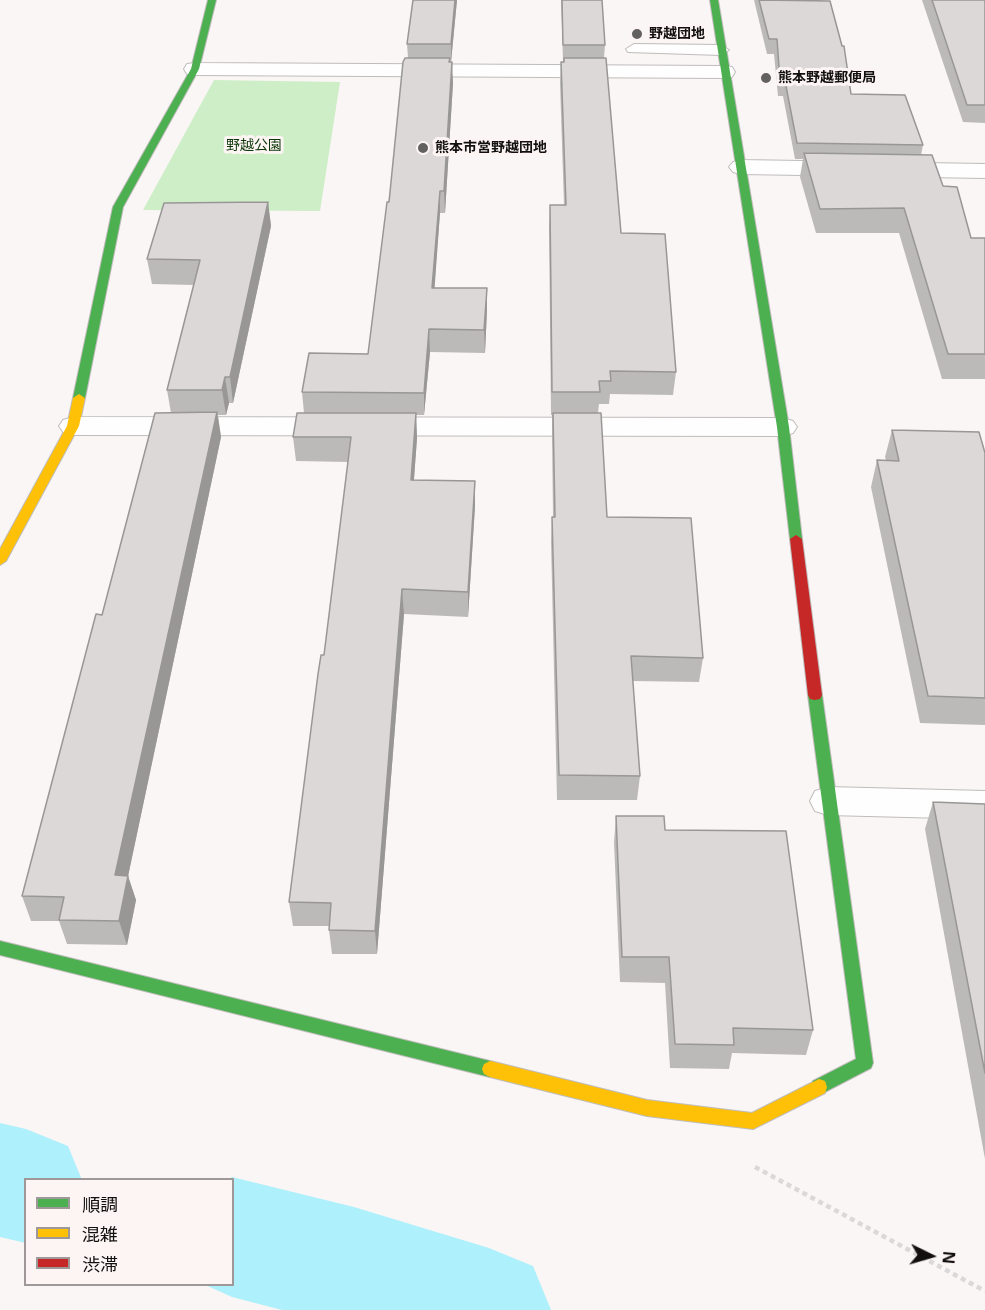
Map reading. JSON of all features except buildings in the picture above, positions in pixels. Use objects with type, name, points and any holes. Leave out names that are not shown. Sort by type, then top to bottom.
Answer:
[{"type":"street","points":[[0,561],[73,426],[118,207],[195,69],[212,0]]},
{"type":"street","points":[[0,948],[647,1108],[753,1121],[865,1063],[828,801],[783,428],[714,0]]},
{"type":"street","points":[[195,69],[724,72]]},
{"type":"street","points":[[741,167],[985,171]]},
{"type":"street","points":[[73,426],[783,428]]},
{"type":"street","points":[[828,801],[985,805]]},
{"type":"lane","points":[[634,49],[721,50]]},
{"type":"path","points":[[749,1163],[985,1291]]},
{"type":"green space","name":"野越公園","points":[[214,80],[340,82],[320,211],[143,210]]},
{"type":"waterway","points":[[0,1180],[24,1186]]},
{"type":"waterway","points":[[234,1238],[354,1268],[489,1310]]},
{"type":"traffic: fast","points":[[79,398],[118,207],[195,69],[212,0]]},
{"type":"traffic: fast","points":[[714,0],[783,427],[796,539]]},
{"type":"traffic: fast","points":[[815,695],[865,1063],[819,1087]]},
{"type":"traffic: fast","points":[[0,948],[490,1069]]},
{"type":"traffic: slow","points":[[0,561],[73,426],[79,398]]},
{"type":"traffic: slow","points":[[490,1069],[647,1108],[753,1121],[819,1087]]},
{"type":"traffic: jam","points":[[796,539],[815,695]]},
{"type":"place","name":"野越団地","points":[[637,34]]},
{"type":"place","name":"熊本野越郵便局","points":[[766,78]]},
{"type":"place","name":"熊本市営野越団地","points":[[423,148]]}]
